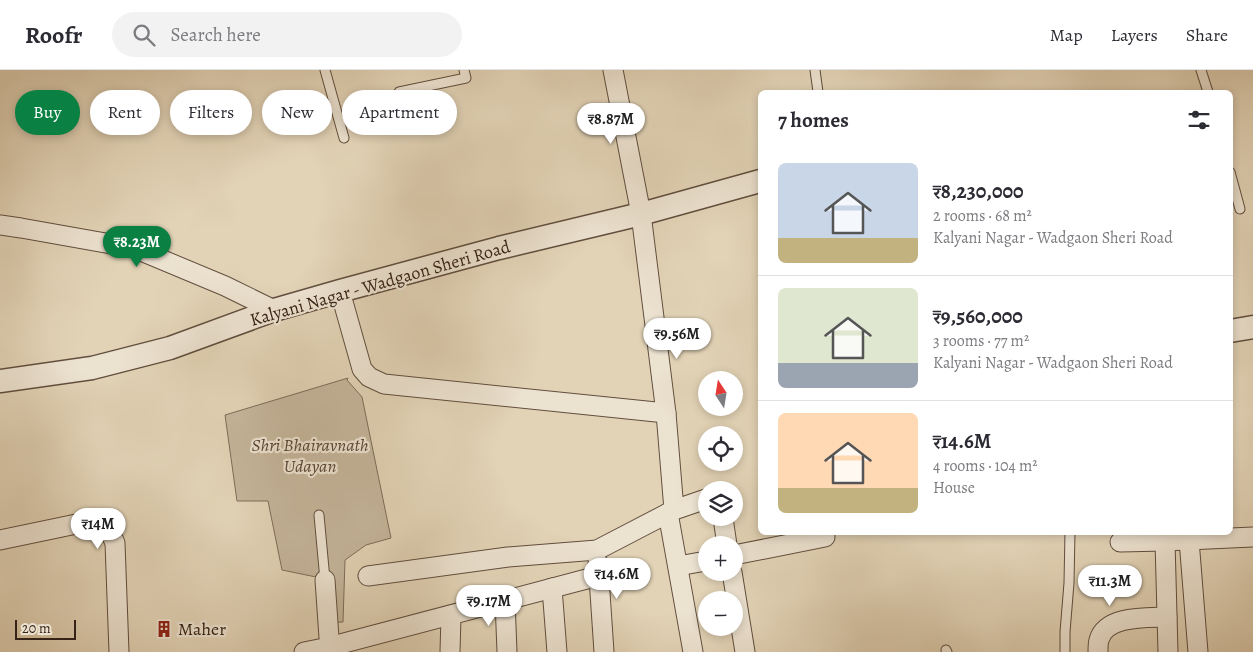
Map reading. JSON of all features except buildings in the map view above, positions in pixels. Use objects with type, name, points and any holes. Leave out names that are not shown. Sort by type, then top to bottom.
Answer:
[{"type":"street","points":[[613,70],[641,214],[666,413],[671,512],[693,652]]},
{"type":"street","name":"Kalyani Nagar - Wadgaon Sheri Road","points":[[0,381],[92,368],[170,348],[274,310],[340,290],[499,248],[641,214],[758,182]]},
{"type":"street","points":[[0,225],[134,248],[224,286],[274,310]]},
{"type":"street","points":[[340,290],[362,369],[369,377],[384,384],[666,413]]},
{"type":"street","points":[[1233,330],[1253,327]]},
{"type":"street","points":[[368,576],[508,557],[597,550],[671,512],[698,502]]},
{"type":"street","points":[[0,540],[86,522],[102,525],[110,532],[115,543],[119,652]]},
{"type":"street","points":[[743,553],[826,537]]},
{"type":"street","points":[[1120,542],[1253,537]]},
{"type":"street","points":[[1189,540],[1198,652]]},
{"type":"street","points":[[1165,541],[1168,652]]},
{"type":"street","points":[[597,550],[604,652]]},
{"type":"street","points":[[678,566],[698,562]]},
{"type":"street","points":[[324,580],[317,651],[598,576]]},
{"type":"street","points":[[733,581],[745,652]]},
{"type":"street","points":[[552,588],[557,652]]},
{"type":"street","points":[[505,600],[507,652]]},
{"type":"street","points":[[450,652],[451,615]]},
{"type":"street","points":[[1098,652],[1099,640],[1105,629],[1121,620],[1167,617]]},
{"type":"lane","points":[[325,70],[344,138]]},
{"type":"lane","points":[[409,90],[466,78],[464,70]]},
{"type":"lane","points":[[814,70],[818,90]]},
{"type":"lane","points":[[1202,70],[1207,90]]},
{"type":"lane","points":[[1233,183],[1240,209]]},
{"type":"lane","points":[[319,515],[324,580]]},
{"type":"lane","points":[[1065,652],[1070,535]]},
{"type":"green space","name":"Shri Bhairavnath Udayan","points":[[348,378],[347,380],[362,397],[391,538],[366,545],[345,560],[343,622],[322,623],[316,577],[282,570],[268,501],[237,501],[225,415]]},
{"type":"place","name":"Maher","points":[[164,629]]}]
